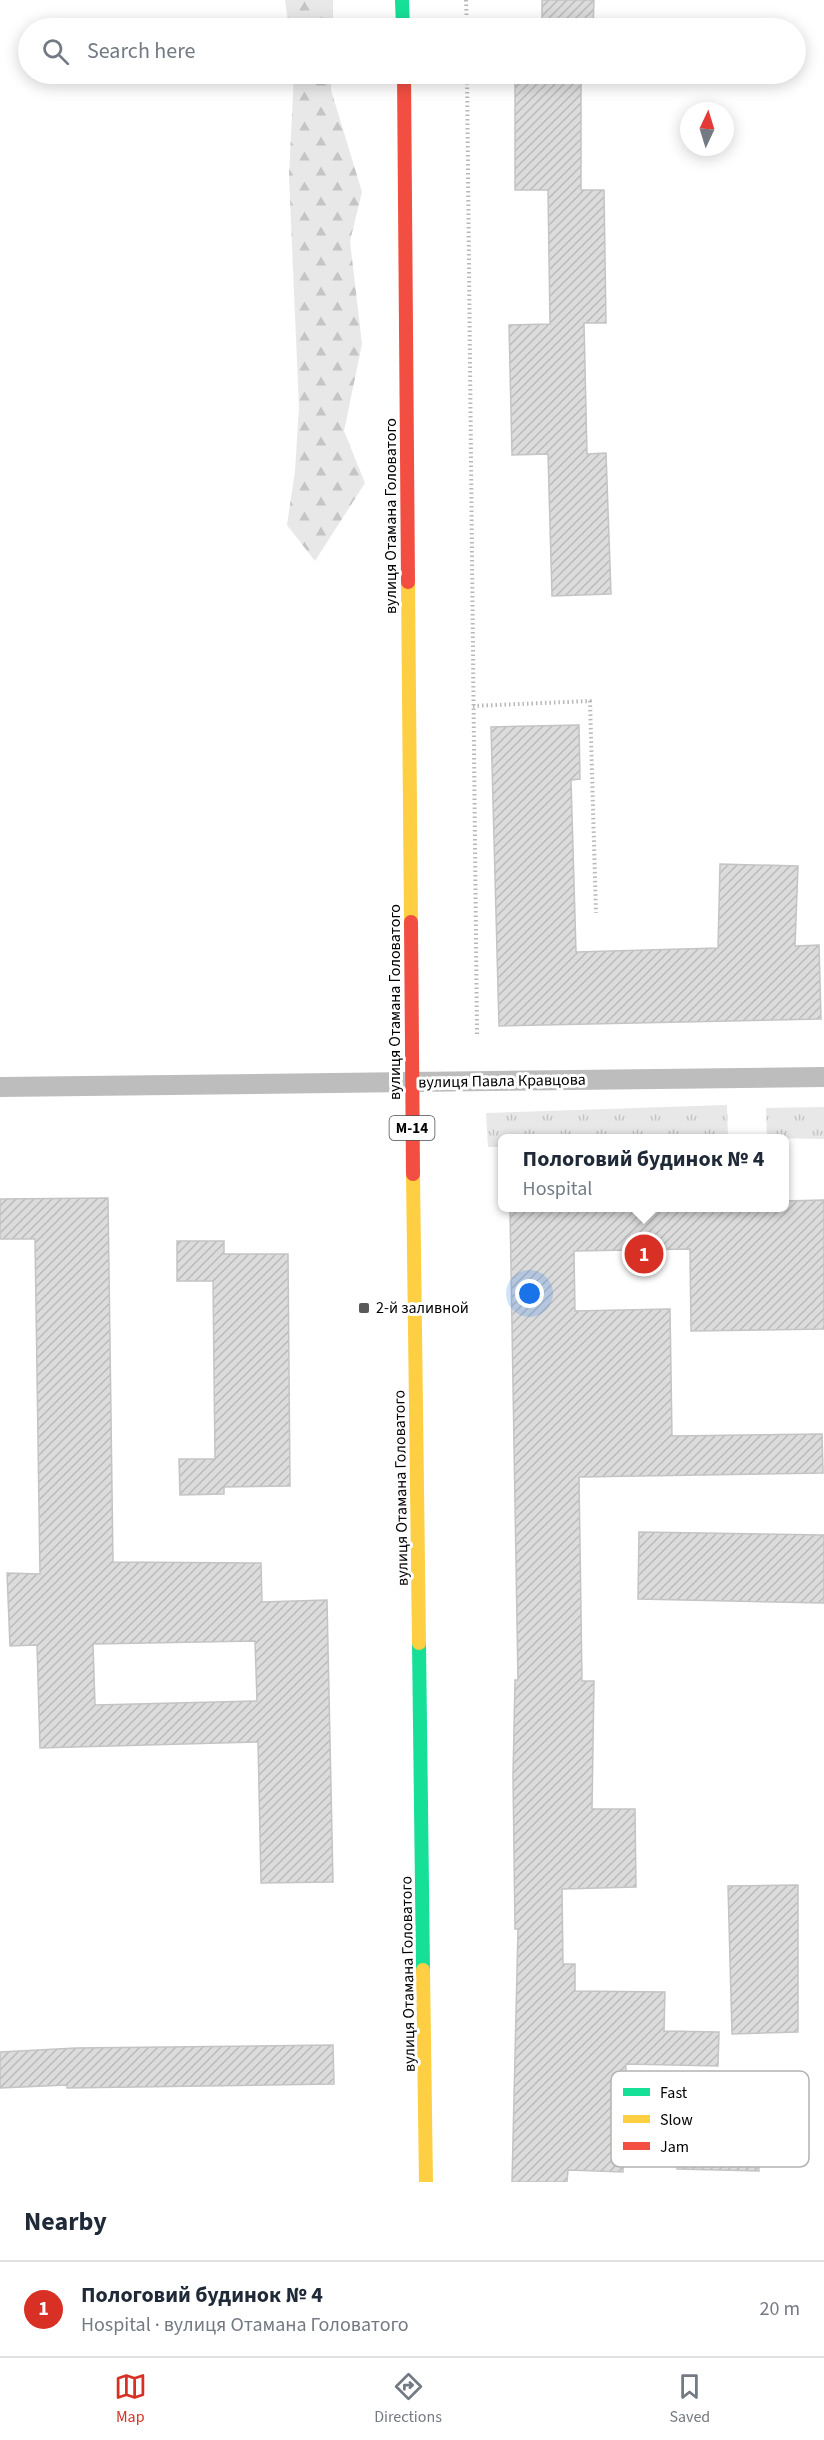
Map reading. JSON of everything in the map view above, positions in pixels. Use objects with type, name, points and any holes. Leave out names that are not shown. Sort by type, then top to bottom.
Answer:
[{"type":"main road","points":[[402,0],[403,18]]},
{"type":"main road","name":"вулиця Отамана Головатого","points":[[404,84],[412,1082],[426,2182]]},
{"type":"lane","name":"вулиця Павла Кравцова","points":[[0,1087],[824,1077]]},
{"type":"path","points":[[466,0],[467,18]]},
{"type":"path","points":[[467,84],[477,1035]]},
{"type":"path","points":[[473,706],[590,701],[596,913]]},
{"type":"green space","points":[[285,0],[333,0],[333,18],[288,18]]},
{"type":"green space","points":[[294,84],[331,84],[331,90],[362,192],[350,241],[362,344],[344,431],[365,483],[315,561],[287,525],[295,471],[299,408],[289,176]]},
{"type":"green space","points":[[727,1105],[728,1134],[498,1134],[498,1147],[488,1147],[486,1113]]},
{"type":"green space","points":[[824,1107],[824,1139],[789,1138],[789,1134],[767,1134],[766,1108]]},
{"type":"building","points":[[542,0],[594,0],[593,18],[542,18]]},
{"type":"building","points":[[515,84],[581,84],[581,190],[604,190],[606,323],[584,323],[587,454],[606,453],[611,594],[552,596],[548,454],[512,455],[509,325],[550,324],[548,190],[515,190]]},
{"type":"building","points":[[579,725],[580,779],[571,780],[576,952],[718,948],[720,864],[798,866],[795,946],[819,945],[821,1019],[499,1026],[491,727]]},
{"type":"building","points":[[108,1198],[113,1562],[261,1563],[262,1602],[327,1600],[333,1882],[261,1883],[258,1742],[40,1748],[37,1645],[10,1646],[7,1573],[40,1574],[35,1239],[0,1239],[0,1199]],"holes":[[[255,1641],[257,1701],[95,1705],[93,1644]]]},
{"type":"building","points":[[824,1200],[824,1329],[691,1331],[690,1249],[574,1251],[575,1311],[670,1309],[672,1436],[822,1434],[823,1473],[579,1477],[582,1681],[594,1681],[592,1809],[635,1809],[636,1887],[562,1889],[563,1964],[575,1964],[575,1991],[665,1992],[664,2031],[719,2032],[718,2066],[626,2064],[626,2071],[611,2071],[611,2167],[623,2167],[623,2172],[568,2170],[567,2182],[512,2182],[518,1929],[515,1929],[513,1776],[515,1680],[518,1680],[510,1212],[789,1212],[789,1201]]},
{"type":"building","points":[[177,1241],[224,1241],[224,1254],[288,1254],[290,1486],[224,1487],[224,1494],[180,1495],[179,1459],[215,1459],[213,1281],[177,1281]]},
{"type":"building","points":[[639,1532],[824,1535],[824,1603],[638,1599]]},
{"type":"building","points":[[798,1885],[798,2032],[732,2034],[728,1886]]},
{"type":"building","points":[[333,2045],[334,2084],[67,2088],[67,2085],[0,2088],[0,2052],[76,2048]]},
{"type":"building","points":[[677,2167],[759,2167],[759,2171],[677,2169]]},
{"type":"traffic: fast","points":[[402,0],[403,18]]},
{"type":"traffic: fast","points":[[419,1643],[423,1970]]},
{"type":"traffic: slow","points":[[408,582],[411,922]]},
{"type":"traffic: slow","points":[[413,1174],[419,1643]]},
{"type":"traffic: slow","points":[[423,1970],[426,2182]]},
{"type":"traffic: jam","points":[[404,84],[408,582]]},
{"type":"traffic: jam","points":[[411,922],[413,1174]]},
{"type":"place","name":"Пологовий будинок № 4","points":[[644,1254]]},
{"type":"place","name":"2-й заливной","points":[[364,1308]]}]
